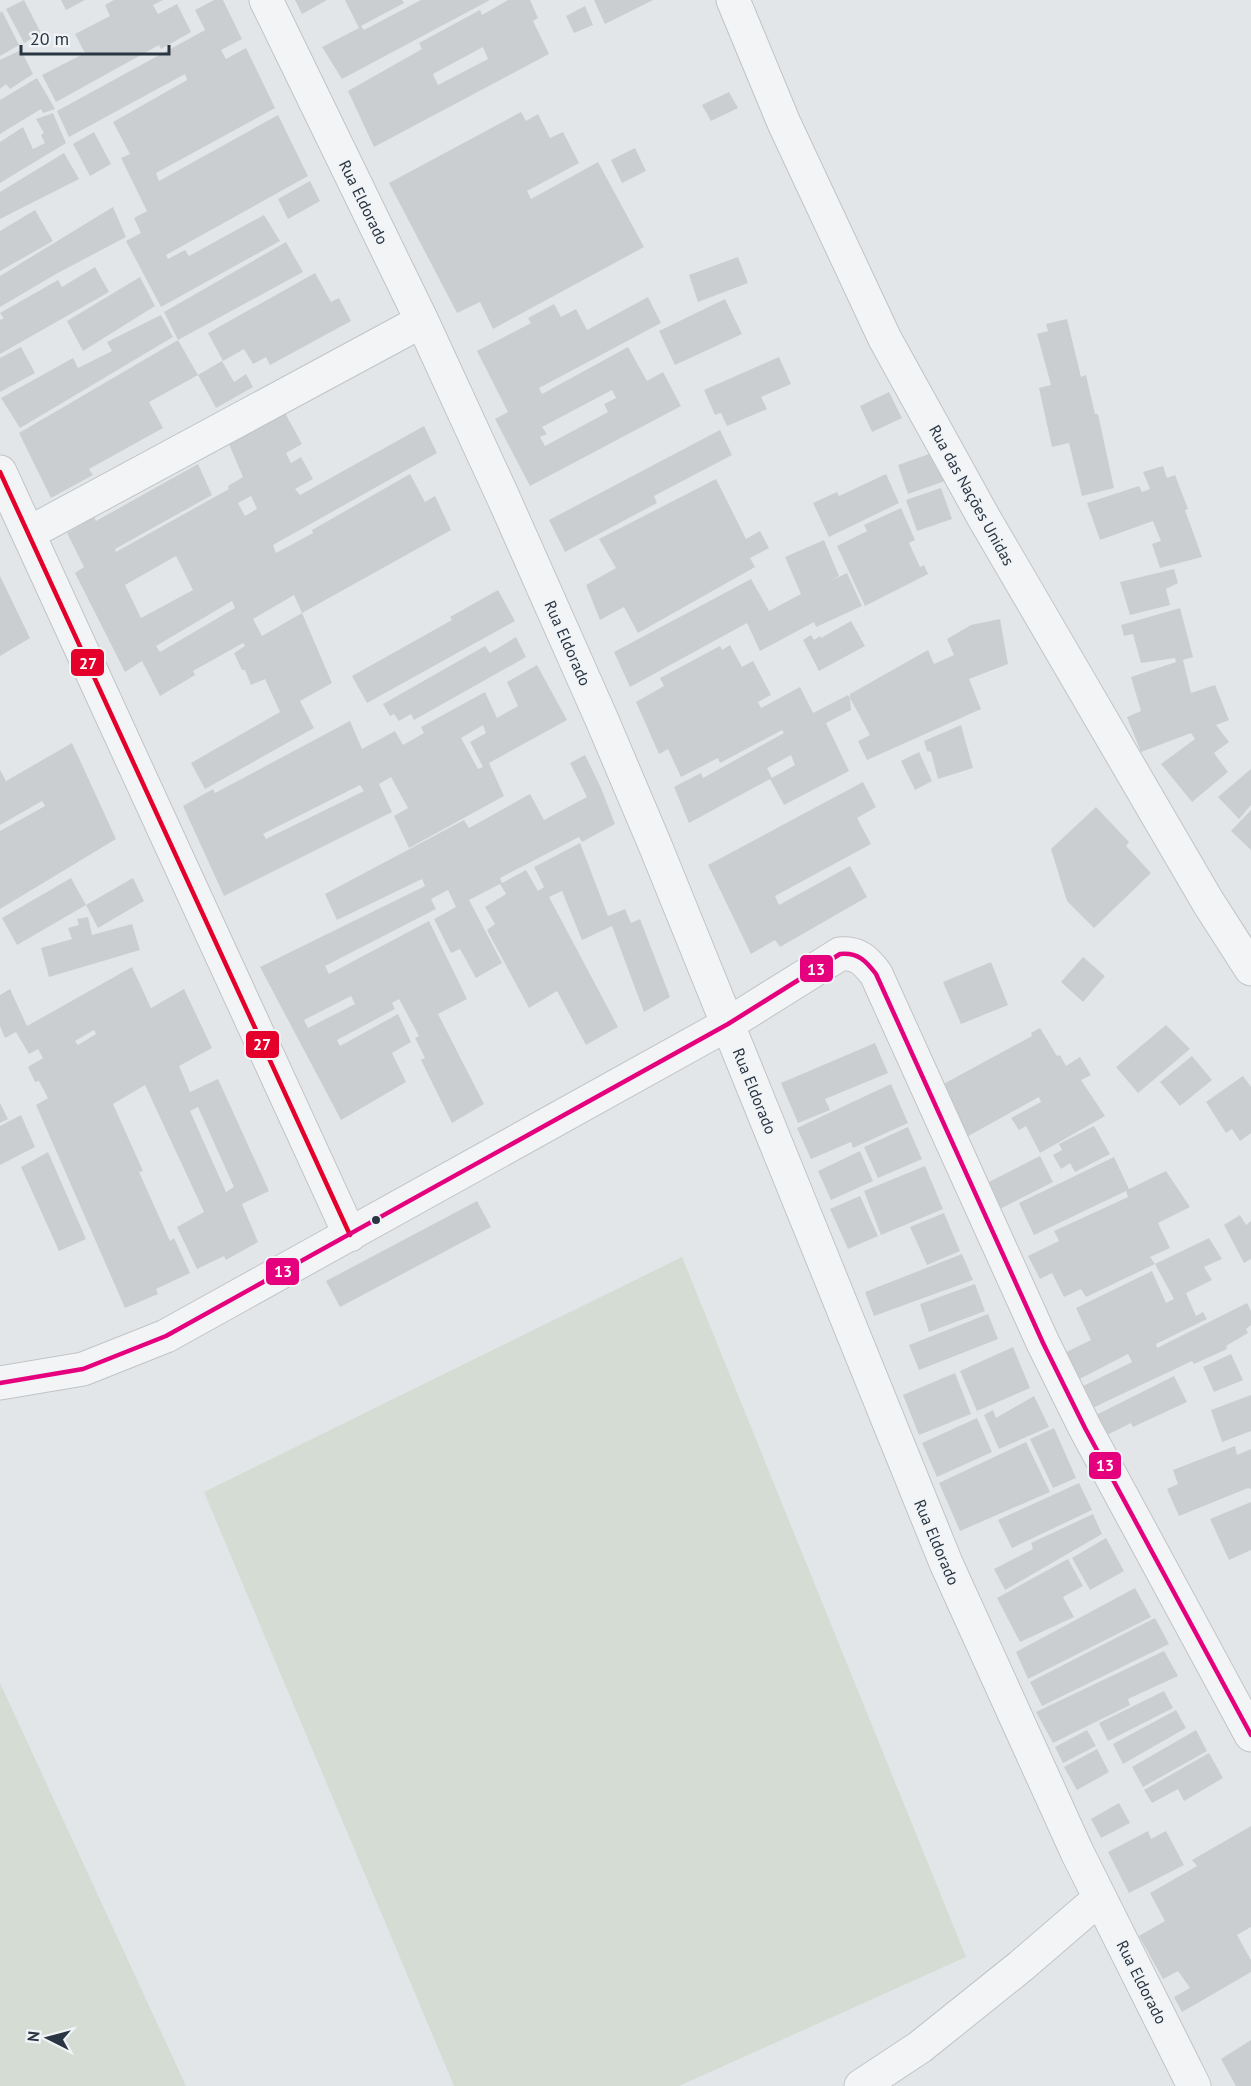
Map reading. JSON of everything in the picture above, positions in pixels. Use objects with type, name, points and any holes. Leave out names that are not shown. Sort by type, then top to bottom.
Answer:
[{"type":"street","name":"Rua Eldorado","points":[[267,0],[422,321],[602,720],[728,1024],[946,1563],[1019,1728],[1100,1898],[1194,2086]]},
{"type":"street","name":"Rua das Nações Unidas","points":[[733,0],[784,123],[885,339],[984,519],[1208,902],[1251,969]]},
{"type":"street","points":[[29,533],[422,321]]},
{"type":"street","points":[[0,472],[350,1235]]},
{"type":"street","points":[[0,1383],[83,1369],[166,1336],[728,1024],[840,954],[849,953],[868,963],[876,974],[1042,1343],[1096,1449],[1251,1736]]},
{"type":"street","points":[[861,2086],[920,2047],[1021,1966],[1100,1898]]},
{"type":"shaded area","points":[[682,1257],[966,1957],[679,2086],[454,2086],[204,1492]]},
{"type":"shaded area","points":[[0,1683],[186,2086],[0,2086]]},
{"type":"building","points":[[24,0],[41,33],[24,43],[6,9]]},
{"type":"building","points":[[61,0],[85,0],[66,10]]},
{"type":"building","points":[[114,0],[163,0],[153,5],[158,14],[177,4],[191,32],[161,49],[159,45],[56,102],[42,75],[85,53],[75,34],[110,16],[105,5]]},
{"type":"building","points":[[214,0],[223,0],[242,39],[221,50],[226,59],[246,48],[275,108],[156,173],[159,181],[278,115],[308,176],[166,255],[168,259],[185,250],[189,256],[264,215],[280,241],[161,307],[126,241],[141,233],[134,218],[147,211],[121,158],[130,154],[113,122],[187,80],[185,74],[69,137],[57,111],[205,30],[195,10]]},
{"type":"building","points":[[295,0],[327,0],[302,14]]},
{"type":"building","points":[[345,0],[402,0],[404,3],[361,26],[364,30],[421,0],[490,0],[342,79],[322,47],[359,28]]},
{"type":"building","points":[[508,0],[530,0],[538,18],[533,21],[549,54],[374,147],[348,91],[422,49],[419,43],[480,10],[482,15]],"holes":[[[483,47],[488,59],[438,85],[433,74]]]},
{"type":"building","points":[[594,0],[653,0],[605,24]]},
{"type":"building","points":[[585,6],[593,25],[574,33],[566,16]]},
{"type":"building","points":[[2,11],[19,45],[0,56],[0,13]]},
{"type":"building","points":[[21,50],[33,74],[10,89],[6,84],[0,89],[0,60]]},
{"type":"building","points":[[37,78],[55,109],[43,113],[41,109],[0,134],[0,100]]},
{"type":"building","points":[[729,92],[738,108],[711,121],[702,105]]},
{"type":"building","points":[[521,112],[526,121],[538,114],[550,138],[563,132],[579,163],[527,191],[531,199],[598,162],[644,247],[493,329],[480,302],[457,313],[389,183]]},
{"type":"building","points":[[53,113],[66,143],[0,183],[0,142],[23,127],[33,149],[45,143],[41,135],[44,133],[36,119]]},
{"type":"building","points":[[94,132],[111,164],[90,176],[73,144]]},
{"type":"building","points":[[635,148],[646,171],[622,183],[611,160]]},
{"type":"building","points":[[64,153],[79,179],[0,219],[0,192]]},
{"type":"building","points":[[310,181],[320,201],[288,219],[278,199]]},
{"type":"building","points":[[113,207],[126,237],[0,307],[0,276]]},
{"type":"building","points":[[35,210],[53,241],[0,271],[0,231]]},
{"type":"building","points":[[286,242],[303,272],[178,340],[164,312]]},
{"type":"building","points":[[738,257],[748,283],[698,302],[689,275]]},
{"type":"building","points":[[95,267],[109,292],[0,354],[0,320],[4,318],[0,313],[58,280],[62,287]]},
{"type":"building","points":[[315,273],[331,302],[339,298],[351,321],[270,365],[266,357],[253,364],[244,349],[223,361],[208,333]]},
{"type":"building","points":[[140,277],[155,306],[83,351],[67,321]]},
{"type":"building","points":[[648,297],[661,323],[539,388],[542,394],[628,347],[647,381],[663,372],[681,406],[530,486],[495,419],[508,412],[477,351],[531,323],[528,318],[554,304],[561,317],[576,309],[587,330]],"holes":[[[612,390],[616,398],[604,404],[608,412],[545,446],[540,437],[547,434],[542,427]]]},
{"type":"building","points":[[725,299],[742,334],[675,365],[659,331]]},
{"type":"building","points":[[161,315],[173,337],[20,428],[1,398],[73,358],[78,368],[112,351],[107,342]]},
{"type":"building","points":[[1067,319],[1081,377],[1086,375],[1095,414],[1098,414],[1114,488],[1082,496],[1069,443],[1052,447],[1039,388],[1051,385],[1037,334],[1048,331],[1046,324]]},
{"type":"building","points":[[178,340],[198,375],[149,402],[163,428],[89,469],[93,475],[51,498],[19,433]]},
{"type":"building","points":[[21,347],[35,373],[0,392],[0,358]]},
{"type":"building","points":[[779,357],[791,384],[761,397],[767,409],[727,426],[721,413],[715,415],[704,390]]},
{"type":"building","points":[[222,361],[234,382],[246,374],[253,387],[216,408],[198,375]]},
{"type":"building","points":[[889,392],[902,418],[872,432],[860,406]]},
{"type":"building","points":[[284,411],[302,444],[286,453],[291,463],[301,457],[313,479],[295,489],[300,495],[424,426],[437,453],[273,545],[276,553],[410,474],[425,502],[435,496],[451,530],[302,613],[332,683],[300,701],[314,728],[205,789],[191,763],[280,712],[265,679],[251,685],[234,653],[245,646],[243,643],[193,671],[195,675],[160,696],[142,661],[125,672],[75,573],[84,567],[67,533],[94,517],[96,521],[198,464],[212,495],[115,549],[116,552],[229,489],[228,486],[243,477],[228,442]],"holes":[[[251,496],[257,509],[245,516],[238,503]],[[176,556],[193,590],[141,618],[125,585]],[[294,595],[302,613],[262,636],[253,619]],[[232,601],[235,608],[160,652],[156,646]]]},
{"type":"building","points":[[720,430],[732,455],[654,496],[657,503],[565,552],[549,520]]},
{"type":"building","points":[[935,452],[945,481],[908,494],[898,465]]},
{"type":"building","points":[[1163,466],[1167,478],[1175,475],[1202,557],[1160,568],[1152,544],[1161,541],[1153,521],[1100,540],[1087,503],[1139,486],[1142,492],[1150,489],[1143,472]]},
{"type":"building","points":[[886,474],[899,503],[829,537],[813,503],[837,492],[839,496]]},
{"type":"building","points":[[716,479],[746,539],[760,531],[769,548],[750,558],[755,567],[638,633],[624,607],[600,620],[586,585],[616,568],[599,539]]},
{"type":"building","points":[[941,488],[952,519],[917,531],[906,500]]},
{"type":"building","points":[[901,508],[915,540],[909,543],[920,567],[924,565],[928,574],[865,606],[837,546],[867,531],[864,525]]},
{"type":"building","points":[[824,540],[839,576],[828,582],[847,573],[862,606],[816,627],[814,622],[760,651],[747,623],[630,687],[614,652],[751,579],[769,611],[801,594],[785,557]]},
{"type":"building","points":[[1174,569],[1178,583],[1166,589],[1170,605],[1130,615],[1120,582]]},
{"type":"building","points":[[0,576],[30,638],[0,656]]},
{"type":"building","points":[[498,590],[515,621],[367,703],[352,676],[452,620],[450,617]]},
{"type":"building","points":[[1180,608],[1193,657],[1183,660],[1191,693],[1215,685],[1229,720],[1216,725],[1229,742],[1214,753],[1228,772],[1192,802],[1161,764],[1195,739],[1191,733],[1141,752],[1127,717],[1141,711],[1131,677],[1176,662],[1175,658],[1141,663],[1133,634],[1124,636],[1121,625]]},
{"type":"building","points":[[1000,619],[1008,664],[969,679],[981,709],[867,760],[858,741],[870,735],[850,694],[928,650],[934,664],[954,655],[947,639],[971,625]]},
{"type":"building","points":[[851,621],[865,646],[819,671],[803,640],[811,635],[814,640],[820,636],[821,638]]},
{"type":"building","points":[[516,637],[526,657],[414,720],[411,714],[399,721],[394,714],[390,716],[383,704],[485,646],[490,653]]},
{"type":"building","points":[[730,645],[742,667],[753,661],[771,695],[758,702],[761,708],[800,687],[813,713],[848,695],[851,710],[826,723],[849,771],[784,805],[770,779],[689,823],[674,787],[701,773],[703,778],[784,733],[782,730],[720,763],[718,758],[681,777],[668,749],[659,754],[636,702],[664,686],[660,678],[720,646],[722,650]],"holes":[[[791,755],[795,765],[772,778],[767,768]]]},
{"type":"building","points":[[537,665],[567,720],[489,763],[504,796],[409,848],[394,816],[408,808],[391,777],[379,784],[392,812],[224,896],[183,806],[213,789],[215,793],[350,721],[362,749],[395,731],[403,745],[424,733],[421,727],[485,692],[497,718],[518,706],[507,682]],"holes":[[[483,725],[486,733],[470,742],[483,767],[478,769],[461,738]],[[360,785],[364,791],[266,839],[263,834]]]},
{"type":"building","points":[[961,725],[973,768],[938,779],[931,752],[927,751],[924,741]]},
{"type":"building","points":[[72,743],[116,839],[0,909],[0,831],[45,806],[42,801],[0,825],[0,770],[6,781]]},
{"type":"building","points":[[919,752],[932,781],[915,790],[901,761]]},
{"type":"building","points":[[585,755],[615,824],[582,842],[579,837],[500,878],[502,883],[526,870],[538,891],[544,887],[534,867],[580,843],[608,916],[625,909],[631,923],[640,919],[670,997],[644,1012],[612,926],[582,940],[562,891],[549,897],[618,1027],[586,1045],[557,991],[529,1008],[487,930],[495,924],[485,907],[506,894],[500,884],[469,900],[502,963],[476,978],[460,949],[451,953],[434,919],[456,907],[448,890],[431,899],[436,909],[325,966],[329,974],[429,921],[467,999],[438,1014],[484,1104],[452,1123],[421,1060],[425,1058],[415,1038],[419,1036],[399,999],[392,1003],[395,1009],[337,1040],[340,1046],[398,1014],[411,1042],[392,1053],[406,1082],[341,1120],[260,967],[425,886],[422,879],[337,920],[325,894],[464,820],[469,828],[530,794],[544,820],[587,797],[570,763]],"holes":[[[351,996],[355,1004],[308,1028],[304,1020]]]},
{"type":"building","points":[[1251,769],[1251,805],[1239,819],[1218,797]]},
{"type":"building","points":[[863,782],[876,807],[857,818],[871,844],[775,896],[779,905],[850,866],[867,897],[780,947],[775,940],[751,954],[708,865]]},
{"type":"building","points":[[1096,807],[1129,842],[1126,846],[1151,873],[1094,928],[1067,901],[1051,849]]},
{"type":"building","points":[[1251,810],[1251,850],[1231,831]]},
{"type":"building","points":[[71,878],[86,905],[17,945],[2,918]]},
{"type":"building","points":[[133,878],[144,901],[98,928],[86,905]]},
{"type":"building","points":[[88,917],[92,935],[132,924],[140,950],[49,977],[41,948],[72,939],[68,928],[79,925],[77,919]]},
{"type":"building","points":[[1083,957],[1105,976],[1083,1002],[1061,982]]},
{"type":"building","points":[[991,962],[1008,1005],[961,1024],[943,982]]},
{"type":"building","points":[[132,967],[151,1008],[184,989],[212,1048],[179,1066],[190,1092],[218,1079],[269,1191],[242,1204],[258,1242],[226,1260],[224,1256],[197,1269],[177,1227],[204,1212],[145,1085],[113,1104],[143,1171],[139,1172],[170,1241],[174,1238],[190,1273],[156,1289],[158,1294],[125,1308],[36,1105],[48,1098],[39,1081],[35,1082],[28,1067],[43,1058],[38,1049],[29,1054],[16,1032],[5,1038],[0,1026],[0,995],[10,989],[27,1026]],"holes":[[[94,1030],[96,1034],[78,1045],[75,1041]],[[198,1107],[234,1187],[226,1192],[190,1111]]]},
{"type":"building","points":[[1166,1025],[1190,1049],[1138,1093],[1116,1067]]},
{"type":"building","points":[[1040,1028],[1066,1066],[1080,1057],[1091,1075],[1081,1080],[1105,1116],[1040,1153],[1026,1126],[1019,1130],[1011,1118],[1041,1102],[1039,1097],[961,1140],[938,1087],[1032,1036],[1031,1033]]},
{"type":"building","points":[[875,1043],[888,1073],[825,1099],[830,1110],[798,1123],[781,1083]]},
{"type":"building","points":[[1192,1056],[1212,1080],[1180,1106],[1160,1082]]},
{"type":"building","points":[[1243,1076],[1251,1087],[1251,1133],[1240,1141],[1232,1129],[1226,1133],[1206,1102]]},
{"type":"building","points":[[891,1084],[908,1123],[853,1148],[851,1142],[811,1159],[797,1128]]},
{"type":"building","points":[[0,1103],[8,1119],[0,1123]]},
{"type":"building","points":[[21,1115],[35,1147],[0,1165],[0,1126]]},
{"type":"building","points":[[1094,1126],[1110,1154],[1075,1172],[1070,1163],[1061,1169],[1053,1155],[1062,1150],[1059,1144]]},
{"type":"building","points":[[908,1127],[922,1159],[878,1178],[864,1147]]},
{"type":"building","points":[[860,1151],[873,1181],[831,1200],[818,1171]]},
{"type":"building","points":[[48,1152],[86,1239],[59,1251],[21,1167]]},
{"type":"building","points":[[1040,1156],[1053,1182],[992,1213],[979,1187]]},
{"type":"building","points":[[1114,1157],[1129,1189],[1166,1171],[1190,1207],[1158,1223],[1170,1248],[1150,1257],[1155,1264],[1086,1297],[1081,1289],[1064,1297],[1052,1273],[1040,1279],[1028,1256],[1059,1241],[1054,1231],[1128,1197],[1126,1191],[1034,1235],[1019,1203]]},
{"type":"building","points":[[925,1166],[943,1209],[881,1235],[864,1191]]},
{"type":"building","points":[[860,1196],[878,1236],[848,1249],[830,1209]]},
{"type":"building","points":[[477,1201],[491,1227],[340,1307],[326,1281]]},
{"type":"building","points":[[944,1213],[960,1251],[927,1265],[910,1227]]},
{"type":"building","points":[[1240,1215],[1246,1225],[1251,1221],[1251,1259],[1244,1263],[1224,1225]]},
{"type":"building","points":[[1209,1238],[1222,1259],[1204,1267],[1212,1280],[1186,1293],[1196,1316],[1203,1312],[1207,1319],[1156,1344],[1157,1348],[1247,1303],[1251,1311],[1251,1325],[1246,1329],[1248,1333],[1226,1346],[1227,1349],[1194,1364],[1192,1361],[1084,1412],[1073,1391],[1132,1362],[1128,1354],[1070,1384],[1056,1357],[1091,1340],[1076,1308],[1152,1271],[1166,1303],[1174,1299],[1155,1264]]},
{"type":"building","points":[[962,1254],[973,1280],[874,1316],[865,1292]]},
{"type":"building","points":[[975,1284],[985,1311],[929,1332],[920,1304]]},
{"type":"building","points":[[988,1314],[998,1339],[919,1370],[909,1345]]},
{"type":"building","points":[[1013,1347],[1030,1388],[977,1411],[960,1371]]},
{"type":"building","points":[[1231,1354],[1243,1380],[1214,1392],[1203,1367]]},
{"type":"building","points":[[955,1373],[971,1414],[919,1435],[903,1395]]},
{"type":"building","points":[[1174,1376],[1187,1402],[1133,1427],[1131,1423],[1099,1439],[1088,1419]]},
{"type":"building","points":[[1251,1395],[1251,1431],[1222,1442],[1211,1410]]},
{"type":"building","points":[[1034,1396],[1049,1427],[999,1449],[984,1415],[993,1410],[996,1418]]},
{"type":"building","points":[[977,1418],[992,1452],[937,1477],[922,1443]]},
{"type":"building","points":[[1054,1428],[1076,1478],[1053,1488],[1030,1439]]},
{"type":"building","points":[[1026,1442],[1050,1492],[960,1531],[939,1483]]},
{"type":"building","points":[[1235,1446],[1237,1455],[1251,1449],[1251,1489],[1248,1488],[1179,1516],[1167,1489],[1178,1484],[1173,1470]]},
{"type":"building","points":[[1079,1483],[1092,1510],[1012,1548],[998,1520]]},
{"type":"building","points":[[1251,1502],[1251,1550],[1229,1560],[1210,1519]]},
{"type":"building","points":[[1093,1514],[1102,1534],[1005,1590],[994,1569],[1033,1549],[1031,1543]]},
{"type":"building","points":[[1106,1538],[1124,1571],[1090,1590],[1072,1558]]},
{"type":"building","points":[[1068,1559],[1083,1586],[1063,1597],[1074,1617],[1020,1642],[997,1598]]},
{"type":"building","points":[[1135,1588],[1151,1617],[1028,1679],[1016,1652]]},
{"type":"building","points":[[1155,1618],[1169,1644],[1042,1706],[1030,1682]]},
{"type":"building","points":[[1164,1651],[1178,1676],[1128,1699],[1130,1705],[1053,1743],[1036,1712]]},
{"type":"building","points":[[1164,1691],[1173,1708],[1108,1741],[1099,1723]]},
{"type":"building","points":[[1176,1710],[1186,1728],[1123,1764],[1113,1744]]},
{"type":"building","points":[[1087,1730],[1096,1746],[1063,1763],[1055,1747]]},
{"type":"building","points":[[1196,1730],[1207,1751],[1143,1787],[1132,1767]]},
{"type":"building","points":[[1097,1749],[1109,1772],[1077,1790],[1064,1767]]},
{"type":"building","points":[[1209,1753],[1223,1778],[1184,1801],[1178,1789],[1152,1803],[1144,1790]]},
{"type":"building","points":[[1119,1803],[1130,1823],[1101,1838],[1091,1819]]},
{"type":"building","points":[[1251,1826],[1251,1927],[1237,1935],[1251,1960],[1251,1972],[1182,2012],[1174,1997],[1190,1988],[1178,1971],[1163,1979],[1139,1936],[1165,1921],[1150,1893],[1197,1866],[1192,1860]]},
{"type":"building","points":[[1148,1831],[1151,1839],[1166,1831],[1184,1865],[1129,1893],[1108,1852]]},
{"type":"building","points":[[1251,2040],[1251,2086],[1236,2086],[1221,2059]]},
{"type":"transit line","name":"27","points":[[0,472],[350,1235]]},
{"type":"transit line","name":"13","points":[[0,1383],[83,1369],[166,1336],[728,1024],[840,954],[852,954],[865,961],[876,974],[1043,1343],[1085,1428],[1251,1735]]}]
